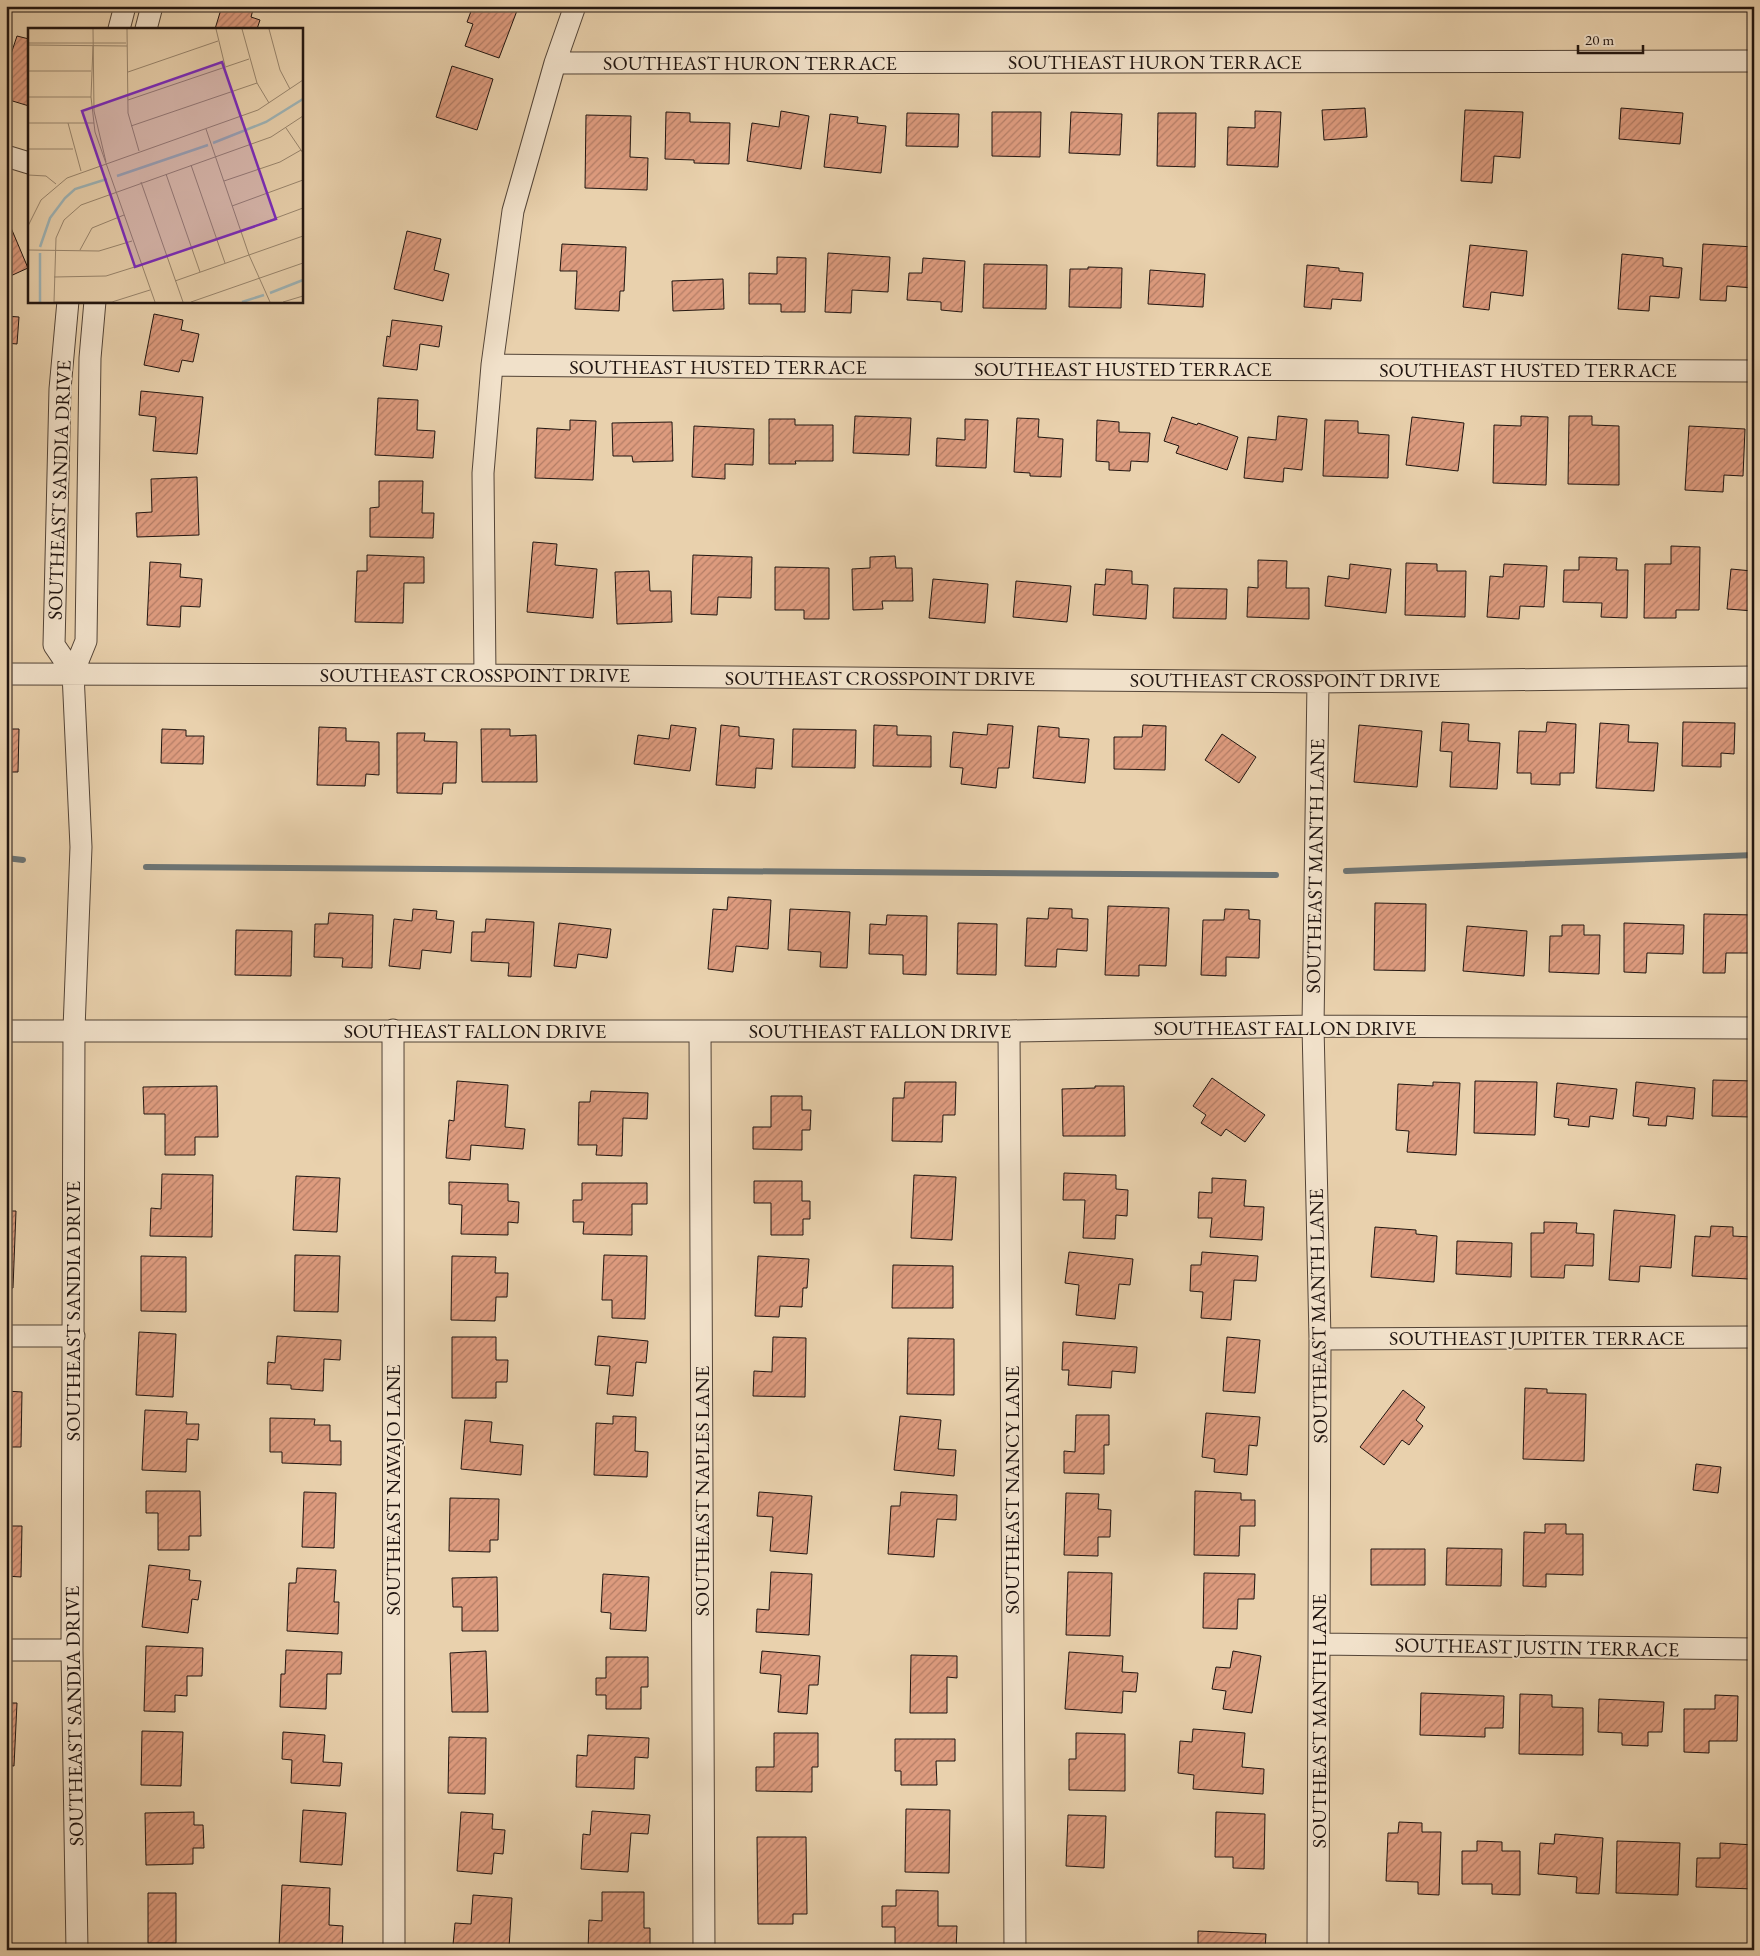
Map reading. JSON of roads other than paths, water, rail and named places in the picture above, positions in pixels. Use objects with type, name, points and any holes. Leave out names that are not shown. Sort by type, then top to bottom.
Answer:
[{"type":"street","points":[[119,28],[125,6]]},
{"type":"street","points":[[146,28],[152,6]]},
{"type":"street","points":[[485,675],[483,473],[492,365],[513,211],[555,63],[575,6]]},
{"type":"street","name":"SOUTHEAST HURON TERRACE","points":[[555,63],[1754,61]]},
{"type":"street","points":[[6,156],[28,163]]},
{"type":"street","name":"SOUTHEAST SANDIA DRIVE","points":[[68,302],[60,389],[54,645],[72,673]]},
{"type":"street","name":"SOUTHEAST SANDIA DRIVE","points":[[78,1950],[72,1650],[74,1030],[82,847],[72,673],[86,641],[90,358],[95,302]]},
{"type":"street","name":"SOUTHEAST HUSTED TERRACE","points":[[492,365],[843,368],[1754,370]]},
{"type":"street","name":"SOUTHEAST CROSSPOINT DRIVE","points":[[6,674],[485,675],[1318,682],[1754,677]]},
{"type":"street","name":"SOUTHEAST MANTH LANE","points":[[1318,682],[1313,1026],[1320,1339],[1318,1950]]},
{"type":"street","name":"SOUTHEAST FALLON DRIVE","points":[[6,1031],[1009,1031],[1313,1026],[1754,1028]]},
{"type":"street","name":"SOUTHEAST NAVAJO LANE","points":[[392,1030],[394,1950]]},
{"type":"street","name":"SOUTHEAST NAPLES LANE","points":[[700,1031],[704,1950]]},
{"type":"street","name":"SOUTHEAST NANCY LANE","points":[[1009,1031],[1016,1950]]},
{"type":"street","points":[[6,1336],[74,1336]]},
{"type":"street","name":"SOUTHEAST JUPITER TERRACE","points":[[1320,1339],[1754,1338]]},
{"type":"street","name":"SOUTHEAST JUSTIN TERRACE","points":[[1319,1644],[1754,1649]]},
{"type":"street","points":[[6,1650],[72,1650]]},
{"type":"waterway","points":[[1346,871],[1754,855]]},
{"type":"waterway","points":[[6,858],[23,860]]},
{"type":"waterway","points":[[146,867],[1276,875]]}]
